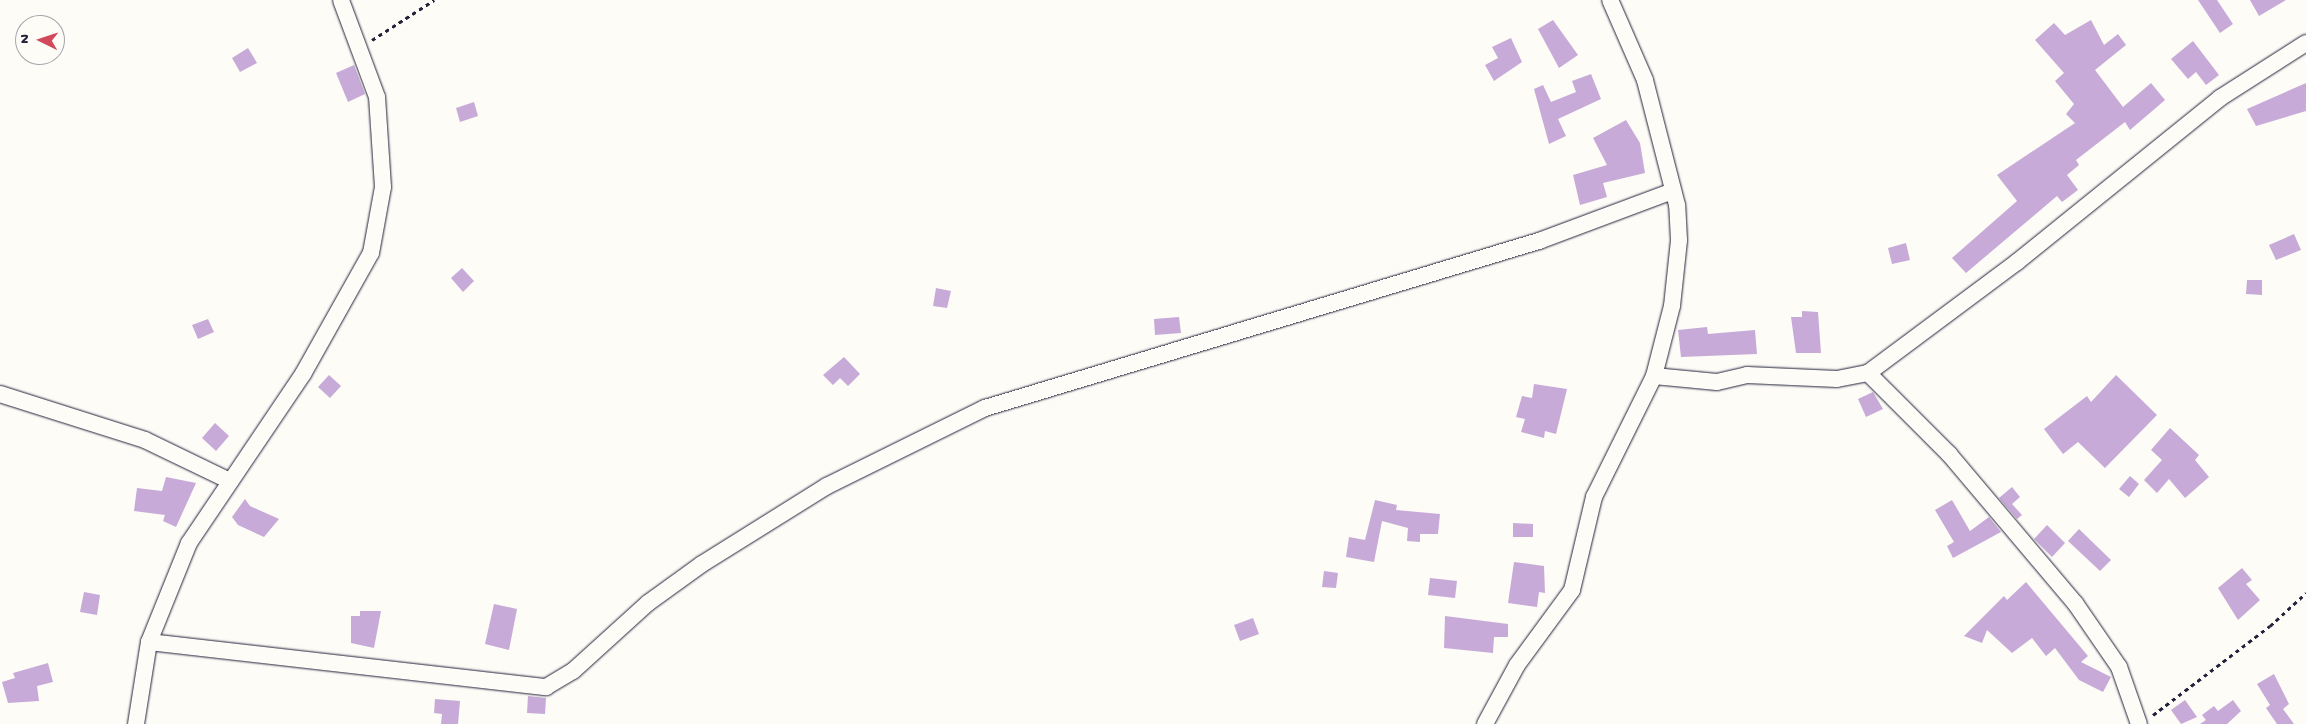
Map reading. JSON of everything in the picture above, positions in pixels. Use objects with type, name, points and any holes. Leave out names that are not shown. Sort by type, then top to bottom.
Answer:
[{"type":"street","points":[[136,724],[149,642],[189,543],[304,374],[371,253],[382,206],[383,168],[377,97],[361,47],[341,0]]},
{"type":"street","points":[[1485,724],[1517,665],[1572,590],[1594,498],[1654,376],[1676,274],[1679,224],[1673,191],[1645,80],[1610,0]]},
{"type":"street","points":[[1654,376],[1717,382],[1747,375],[1837,379],[1868,373],[2017,262],[2220,98],[2306,43]]},
{"type":"street","points":[[149,642],[546,687],[573,671],[648,603],[772,520],[835,482],[985,408],[1539,242],[1673,191]]},
{"type":"street","points":[[1868,373],[1949,454],[2075,604],[2119,667],[2144,721]]},
{"type":"street","points":[[0,394],[146,440],[230,481]]},
{"type":"path","points":[[361,47],[434,0]]},
{"type":"path","points":[[2144,721],[2270,626],[2306,593]]},
{"type":"building","points":[[2198,0],[2217,0],[2233,24],[2220,33]]},
{"type":"building","points":[[2250,0],[2286,0],[2259,16]]},
{"type":"building","points":[[1553,20],[1578,55],[1559,68],[1538,29]]},
{"type":"building","points":[[2091,20],[2104,45],[2118,34],[2126,45],[2095,70],[2123,107],[2151,83],[2165,100],[2130,130],[2125,122],[2076,160],[2079,165],[2067,175],[2078,190],[2062,202],[2057,196],[1966,273],[1952,258],[2017,201],[1997,175],[2075,123],[2066,114],[2074,104],[2055,81],[2064,73],[2035,40],[2054,23],[2065,35]]},
{"type":"building","points":[[1511,38],[1522,62],[1494,81],[1485,65],[1498,58],[1492,47]]},
{"type":"building","points":[[2193,41],[2219,75],[2206,85],[2196,72],[2188,79],[2171,59]]},
{"type":"building","points":[[248,48],[257,63],[240,72],[232,58]]},
{"type":"building","points":[[354,65],[365,94],[348,102],[336,73]]},
{"type":"building","points":[[1591,74],[1601,99],[1558,119],[1566,136],[1549,144],[1534,89],[1543,85],[1551,102],[1576,92],[1572,81]]},
{"type":"building","points":[[2306,83],[2306,111],[2256,126],[2247,109]]},
{"type":"building","points":[[474,102],[478,116],[460,122],[456,108]]},
{"type":"building","points":[[1626,120],[1640,143],[1645,173],[1603,183],[1607,197],[1580,205],[1573,175],[1607,165],[1593,138]]},
{"type":"building","points":[[2294,234],[2301,250],[2276,260],[2269,245]]},
{"type":"building","points":[[1906,243],[1910,260],[1892,264],[1888,248]]},
{"type":"building","points":[[462,268],[474,281],[463,292],[451,278]]},
{"type":"building","points":[[2247,280],[2262,280],[2262,295],[2246,294]]},
{"type":"building","points":[[936,288],[951,291],[947,308],[933,306]]},
{"type":"building","points":[[1802,311],[1818,312],[1821,353],[1796,353],[1791,317],[1802,317]]},
{"type":"building","points":[[1179,317],[1181,333],[1155,335],[1154,319]]},
{"type":"building","points":[[208,319],[214,332],[198,339],[192,325]]},
{"type":"building","points":[[1707,327],[1708,334],[1755,330],[1757,354],[1681,357],[1678,330]]},
{"type":"building","points":[[844,357],[860,374],[848,386],[840,378],[833,385],[823,375]]},
{"type":"building","points":[[329,375],[341,386],[330,398],[318,387]]},
{"type":"building","points":[[2116,375],[2157,415],[2105,468],[2078,442],[2063,454],[2044,429],[2087,396],[2091,402]]},
{"type":"building","points":[[1534,384],[1567,389],[1556,434],[1545,431],[1544,438],[1521,432],[1525,419],[1516,417],[1522,396],[1532,398]]},
{"type":"building","points":[[1873,392],[1883,409],[1866,417],[1858,399]]},
{"type":"building","points":[[215,423],[229,436],[216,451],[202,438]]},
{"type":"building","points":[[2170,428],[2199,455],[2195,460],[2209,477],[2185,498],[2169,479],[2157,493],[2144,480],[2162,460],[2151,450]]},
{"type":"building","points":[[2130,476],[2139,484],[2129,497],[2119,489]]},
{"type":"building","points":[[166,477],[196,483],[176,527],[163,521],[165,515],[134,511],[137,488],[162,491]]},
{"type":"building","points":[[2012,487],[2020,497],[2012,504],[2022,515],[2017,519],[1999,498]]},
{"type":"building","points":[[245,499],[250,506],[279,519],[264,537],[238,525],[232,517]]},
{"type":"building","points":[[1375,500],[1397,505],[1396,510],[1440,514],[1438,534],[1420,534],[1420,542],[1407,541],[1408,528],[1382,521],[1374,562],[1346,557],[1349,537],[1365,540]]},
{"type":"building","points":[[1952,500],[1970,531],[1989,517],[2001,532],[1953,558],[1947,546],[1954,542],[1935,510]]},
{"type":"building","points":[[1513,523],[1533,524],[1533,537],[1513,537]]},
{"type":"building","points":[[2047,525],[2065,543],[2052,557],[2034,539]]},
{"type":"building","points":[[2079,529],[2111,560],[2100,571],[2068,541]]},
{"type":"building","points":[[1514,562],[1544,566],[1545,593],[1539,592],[1537,607],[1508,603]]},
{"type":"building","points":[[2242,568],[2252,580],[2246,584],[2260,600],[2238,620],[2218,588]]},
{"type":"building","points":[[1324,571],[1338,573],[1336,588],[1322,587]]},
{"type":"building","points":[[1430,578],[1457,581],[1455,598],[1428,595]]},
{"type":"building","points":[[2026,582],[2088,656],[2081,662],[2111,677],[2103,692],[2079,680],[2055,648],[2046,656],[2032,638],[2012,653],[1987,630],[1982,643],[1964,636],[2004,596],[2007,600]]},
{"type":"building","points":[[84,592],[100,595],[97,615],[80,612]]},
{"type":"building","points":[[494,604],[517,609],[509,650],[485,644]]},
{"type":"building","points":[[360,611],[381,611],[374,648],[351,643],[351,616],[360,616]]},
{"type":"building","points":[[1445,616],[1508,624],[1508,637],[1494,637],[1493,653],[1444,648]]},
{"type":"building","points":[[1253,618],[1259,634],[1240,641],[1234,625]]},
{"type":"building","points":[[48,663],[53,682],[37,686],[39,701],[8,703],[2,682],[15,678],[13,673]]},
{"type":"building","points":[[2274,674],[2289,704],[2283,709],[2294,724],[2277,724],[2266,708],[2270,705],[2257,684]]},
{"type":"building","points":[[528,696],[546,698],[545,714],[527,713]]},
{"type":"building","points":[[435,699],[460,701],[458,724],[441,724],[442,714],[434,713]]},
{"type":"building","points":[[2185,700],[2197,717],[2181,724],[2171,710]]},
{"type":"building","points":[[2233,700],[2241,711],[2227,724],[2200,724],[2206,720],[2202,715],[2214,706],[2218,711]]}]
